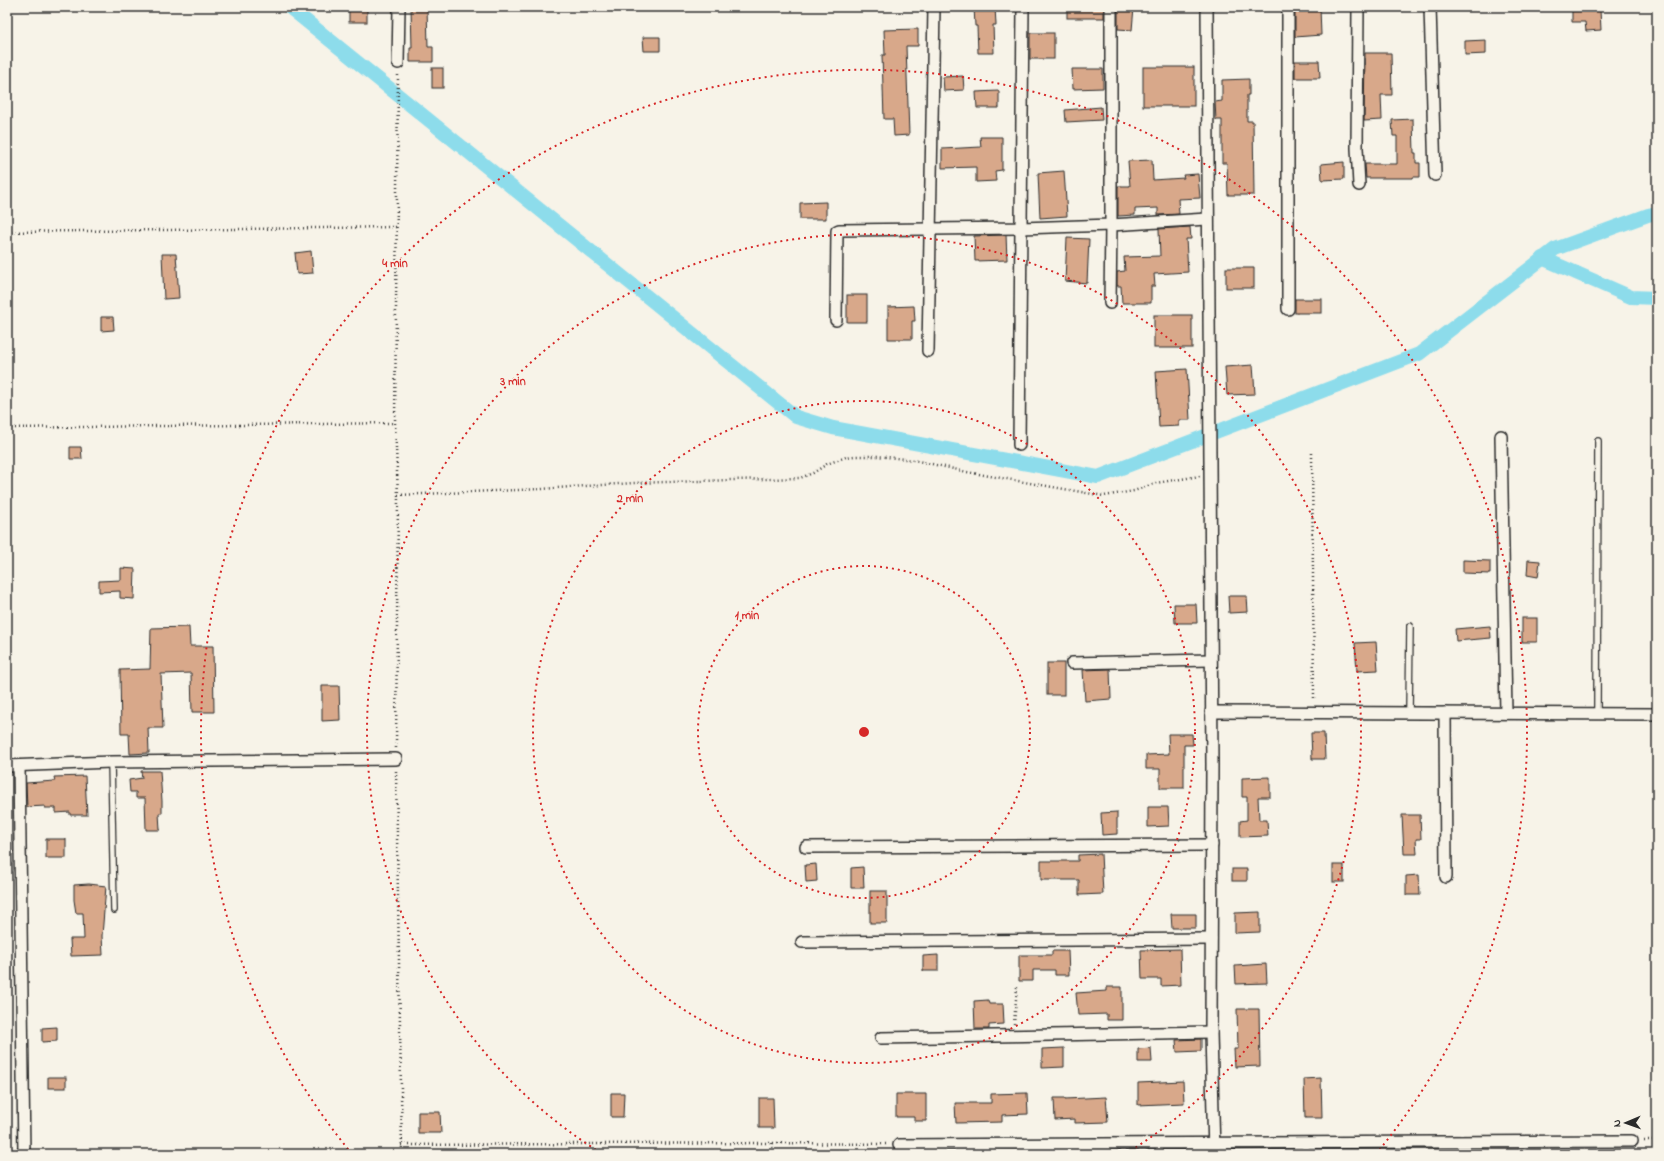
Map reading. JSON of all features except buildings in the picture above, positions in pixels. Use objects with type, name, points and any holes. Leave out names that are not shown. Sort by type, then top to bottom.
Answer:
[{"type":"street","points":[[398,63],[399,7]]},
{"type":"street","points":[[928,351],[934,7]]},
{"type":"street","points":[[1019,445],[1023,7]]},
{"type":"street","points":[[1110,303],[1111,7]]},
{"type":"street","points":[[1207,7],[1207,219],[1212,845],[1211,1032],[1214,1149]]},
{"type":"street","points":[[1288,7],[1288,309]]},
{"type":"street","points":[[1358,7],[1357,148],[1359,185]]},
{"type":"street","points":[[1430,7],[1434,175]]},
{"type":"street","points":[[836,320],[837,231],[840,230],[1021,228],[1111,225],[1207,219]]},
{"type":"street","points":[[1501,436],[1506,713]]},
{"type":"street","points":[[1072,663],[1210,660]]},
{"type":"street","points":[[1211,712],[1657,714]]},
{"type":"street","points":[[1445,713],[1446,877]]},
{"type":"street","points":[[7,766],[111,762],[396,759]]},
{"type":"street","points":[[19,766],[24,1154]]},
{"type":"street","points":[[806,847],[1212,845]]},
{"type":"street","points":[[802,942],[1211,939]]},
{"type":"street","points":[[881,1038],[1211,1032]]},
{"type":"street","points":[[899,1145],[1305,1149],[1632,1141]]},
{"type":"lane","points":[[1597,714],[1598,441]]},
{"type":"lane","points":[[1409,713],[1410,626]]},
{"type":"lane","points":[[111,762],[114,910]]},
{"type":"path","points":[[398,63],[395,423],[398,495],[396,759],[402,1154]]},
{"type":"path","points":[[7,232],[396,227]]},
{"type":"path","points":[[7,428],[395,423]]},
{"type":"path","points":[[1312,453],[1314,713]]},
{"type":"path","points":[[398,495],[541,489],[633,483],[800,478],[813,474],[827,464],[846,457],[854,456],[877,456],[914,460],[967,472],[1104,496],[1134,491],[1156,483],[1209,475]]},
{"type":"path","points":[[1012,1036],[1017,987]]},
{"type":"path","points":[[401,1145],[772,1143],[899,1145]]},
{"type":"path","points":[[772,1143],[773,1154]]},
{"type":"waterway","points":[[289,7],[796,417],[833,428],[1098,477],[1419,354],[1555,249],[1657,213]]},
{"type":"waterway","points":[[1542,258],[1631,297],[1657,298]]}]
